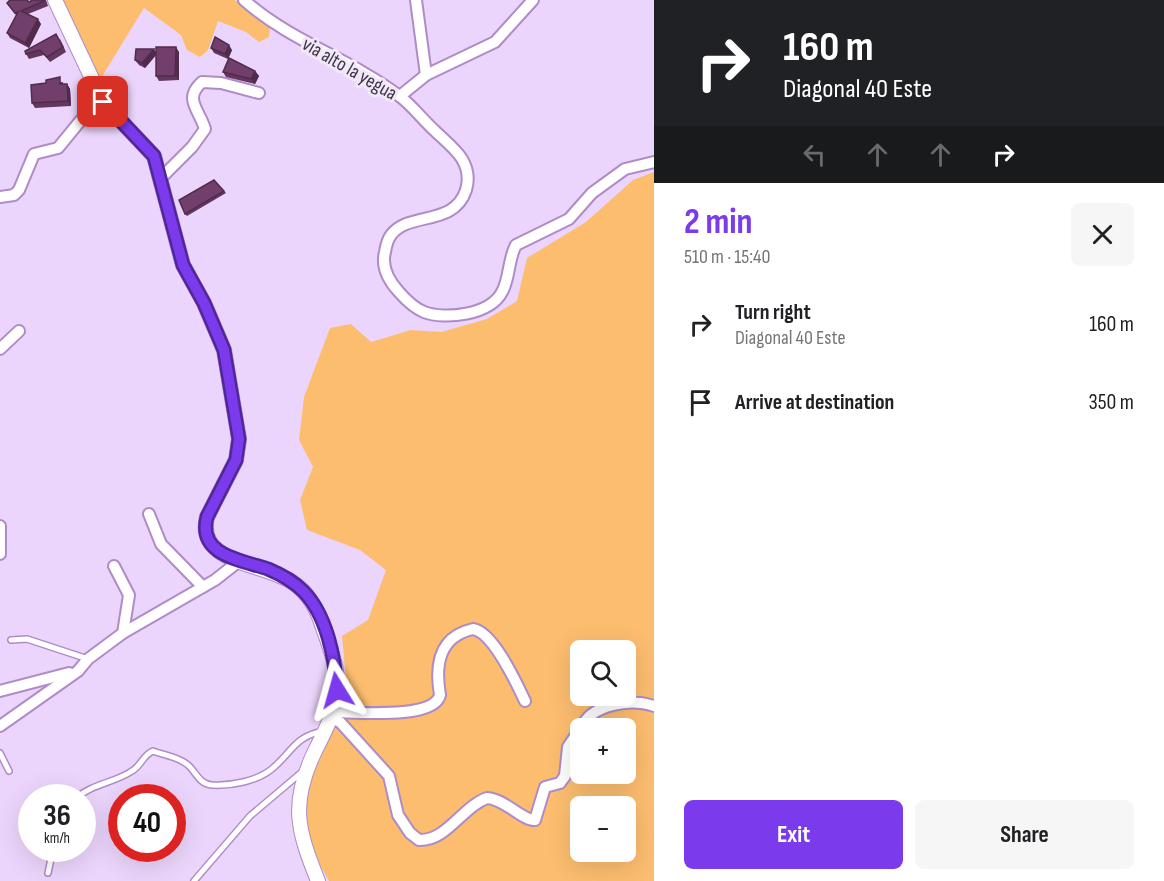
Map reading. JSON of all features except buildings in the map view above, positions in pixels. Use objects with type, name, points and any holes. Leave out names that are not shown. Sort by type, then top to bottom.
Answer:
[{"type":"street","points":[[54,0],[103,102],[154,156],[162,177],[183,265],[204,303],[224,350],[239,439],[236,460],[205,527],[212,545],[226,558],[270,570],[294,583],[318,610],[337,690],[330,720],[307,767],[298,816],[300,837],[318,881]]},
{"type":"street","name":"via alto la yegua","points":[[244,0],[293,35],[354,67],[400,96],[463,160],[468,182],[464,195],[456,207],[392,233],[383,258],[386,273],[408,302],[422,312],[440,316],[474,310],[498,299],[505,285],[516,244],[568,219],[592,193],[625,169],[654,162]]},
{"type":"street","points":[[416,0],[426,75]]},
{"type":"street","points":[[400,96],[426,75],[495,42],[533,0]]},
{"type":"street","points":[[162,177],[192,147],[205,129],[194,106],[192,95],[202,82],[221,83],[259,93]]},
{"type":"street","points":[[0,197],[14,195],[19,190],[34,154],[58,148],[81,120],[103,102]]},
{"type":"street","points":[[0,349],[19,331]]},
{"type":"street","points":[[149,514],[161,544],[203,587]]},
{"type":"street","points":[[0,526],[0,554]]},
{"type":"street","points":[[0,726],[78,671],[88,659],[123,633],[203,587],[238,561]]},
{"type":"street","points":[[114,566],[129,595],[123,633]]},
{"type":"street","points":[[330,720],[414,712],[433,706],[440,695],[437,671],[441,652],[447,642],[472,629],[483,633],[501,657],[525,701]]},
{"type":"street","points":[[0,691],[78,671]]},
{"type":"street","points":[[586,718],[602,708],[622,705],[654,706]]},
{"type":"street","points":[[330,720],[340,722],[389,776],[398,815],[410,834],[419,840],[434,837],[466,809],[487,798],[505,803],[529,819],[535,820],[545,788],[560,783],[565,776],[567,747],[570,743]]},
{"type":"lane","points":[[11,640],[27,639],[88,659]]},
{"type":"lane","points":[[96,786],[132,771],[147,754],[153,751],[187,765],[197,778],[209,785],[257,779],[274,768],[292,746],[308,733],[330,720]]},
{"type":"lane","points":[[0,753],[9,771]]},
{"type":"lane","points":[[194,881],[250,816],[307,767]]},
{"type":"lane","points":[[48,873],[50,862]]},
{"type":"shaded area","points":[[59,0],[235,0],[270,27],[269,37],[259,42],[246,32],[218,21],[208,50],[200,57],[187,50],[181,35],[144,8],[98,83]]},
{"type":"shaded area","points":[[654,172],[654,881],[329,881],[306,840],[304,812],[312,768],[348,700],[342,636],[368,620],[386,570],[360,550],[307,530],[300,500],[313,467],[299,440],[304,397],[330,328],[351,324],[371,342],[411,330],[441,332],[487,319],[517,301],[527,258],[586,222],[633,180]]},
{"type":"route","points":[[103,102],[154,156],[162,177],[183,265],[204,303],[224,350],[239,439],[236,460],[207,517],[205,527],[207,537],[226,558],[270,570],[305,592],[318,610],[332,656],[337,690]]}]
